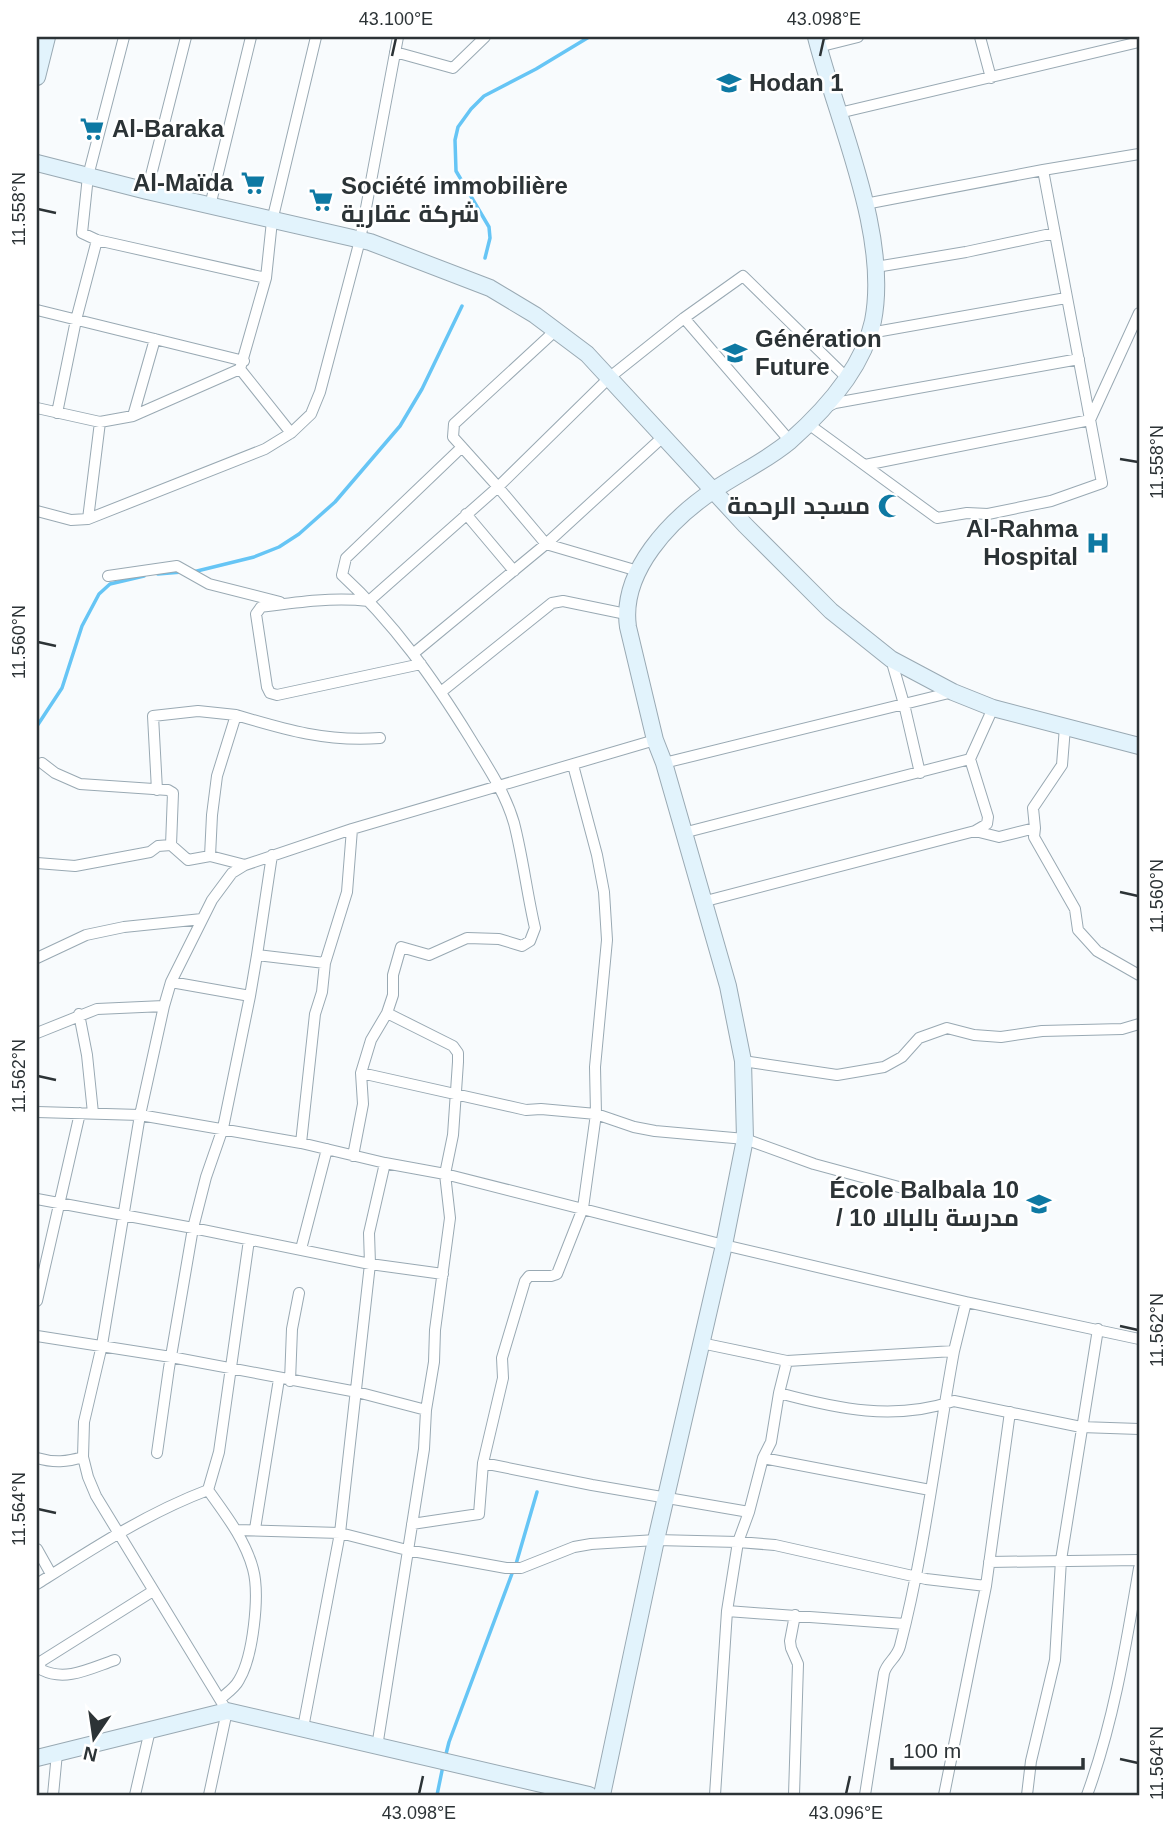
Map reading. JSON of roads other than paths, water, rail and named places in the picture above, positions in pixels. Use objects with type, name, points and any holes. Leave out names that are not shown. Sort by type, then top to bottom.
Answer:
[{"type":"street","points":[[37,78],[47,37]]},
{"type":"street","points":[[124,37],[88,176],[82,233],[97,240],[266,278]]},
{"type":"street","points":[[147,191],[186,37]]},
{"type":"street","points":[[210,205],[251,37]]},
{"type":"street","points":[[37,408],[100,422],[133,416],[242,365],[266,278],[272,221],[316,37]]},
{"type":"street","points":[[37,511],[71,520],[88,519],[265,449],[291,433],[311,414],[320,392],[360,240],[398,37]]},
{"type":"street","points":[[395,52],[453,68],[485,37]]},
{"type":"street","points":[[602,1795],[745,1139],[743,1062],[728,986],[655,740],[626,614],[628,599],[638,571],[660,539],[679,518],[715,489],[790,441],[821,410],[847,378],[870,333],[876,267],[865,204],[817,42],[858,37]]},
{"type":"street","points":[[980,37],[991,78]]},
{"type":"street","points":[[1102,37],[1106,50]]},
{"type":"street","points":[[839,113],[1139,42]]},
{"type":"street","points":[[865,204],[1139,154]]},
{"type":"street","points":[[37,163],[360,240],[478,282],[511,299],[587,354],[745,524],[831,611],[891,659],[953,692],[993,708],[1139,746]]},
{"type":"street","points":[[807,423],[932,516],[943,518],[968,513],[988,514],[1052,501],[1102,483],[1043,170]]},
{"type":"street","points":[[876,267],[1055,233]]},
{"type":"street","points":[[57,413],[76,320],[97,240]]},
{"type":"street","points":[[421,664],[276,695],[270,693],[256,614],[261,607],[286,604],[344,598],[369,601],[498,486],[610,377],[684,318],[743,276],[847,378]]},
{"type":"street","points":[[870,333],[1066,298]]},
{"type":"street","points":[[37,310],[155,339],[242,365],[291,433]]},
{"type":"street","points":[[1090,420],[1139,313]]},
{"type":"street","points":[[684,318],[790,441]]},
{"type":"street","points":[[556,330],[454,424],[453,438],[498,486],[546,544],[638,571]]},
{"type":"street","points":[[133,416],[155,339]]},
{"type":"street","points":[[821,410],[835,403],[1079,359]]},
{"type":"street","points":[[865,465],[1090,420]]},
{"type":"street","points":[[88,519],[100,422]]},
{"type":"street","points":[[414,653],[546,544],[665,435]]},
{"type":"street","points":[[353,1156],[363,1104],[361,1073],[371,1040],[387,1013],[393,995],[393,975],[401,947],[429,955],[467,938],[499,939],[522,946],[530,941],[535,928],[513,822],[500,786],[414,653],[369,601],[342,575],[346,558],[462,447]]},
{"type":"street","points":[[466,514],[514,571]]},
{"type":"street","points":[[108,576],[177,566],[209,584],[286,604]]},
{"type":"street","points":[[441,692],[552,603],[563,601],[626,614]]},
{"type":"street","points":[[891,659],[920,773]]},
{"type":"street","points":[[664,763],[953,692]]},
{"type":"street","points":[[702,902],[975,831],[987,824],[988,817],[970,759],[993,708]]},
{"type":"street","points":[[157,790],[153,716],[198,711],[236,715],[300,734],[354,740],[380,737]]},
{"type":"street","points":[[210,856],[217,776],[236,715]]},
{"type":"street","points":[[1065,727],[1062,765],[1033,808],[1034,837],[1074,909],[1078,930],[1097,951],[1139,975]]},
{"type":"street","points":[[224,1705],[96,1496],[83,1457],[84,1422],[102,1345],[141,1115],[163,1006],[171,982],[202,919],[223,884],[245,864],[352,829],[655,740]]},
{"type":"street","points":[[683,833],[970,759]]},
{"type":"street","points":[[42,763],[55,773],[80,784],[168,790],[173,793],[171,845]]},
{"type":"street","points":[[412,1524],[479,1514],[484,1462],[503,1378],[502,1358],[525,1281],[529,1276],[551,1276],[557,1273],[583,1208],[596,1114],[595,1067],[607,940],[604,892],[597,855],[573,765]]},
{"type":"street","points":[[975,831],[999,837],[1035,828]]},
{"type":"street","points":[[301,1143],[308,1066],[325,963],[347,892],[352,829]]},
{"type":"street","points":[[37,863],[75,866],[150,852],[158,846],[171,845],[188,860],[210,856],[245,864]]},
{"type":"street","points":[[157,1453],[193,1228],[206,1177],[223,1128],[250,996],[272,855]]},
{"type":"street","points":[[37,958],[86,935],[124,927],[202,919]]},
{"type":"street","points":[[257,955],[325,963]]},
{"type":"street","points":[[171,982],[250,996]]},
{"type":"street","points":[[37,1032],[97,1009],[163,1006]]},
{"type":"street","points":[[377,1747],[424,1449],[435,1330],[450,1218],[445,1174],[457,1096],[458,1053],[453,1046],[387,1013]]},
{"type":"street","points":[[79,1014],[87,1055],[93,1113]]},
{"type":"street","points":[[743,1062],[837,1075],[884,1067],[902,1057],[919,1038],[947,1028],[974,1035],[1001,1037],[1042,1031],[1122,1029],[1139,1024]]},
{"type":"street","points":[[361,1073],[526,1110],[596,1114],[655,1131],[745,1139],[814,1164],[910,1190]]},
{"type":"street","points":[[37,1112],[141,1115],[301,1143],[445,1174],[724,1245],[966,1302],[1139,1339]]},
{"type":"street","points":[[37,1301],[40,1275],[60,1204],[80,1113]]},
{"type":"street","points":[[301,1249],[327,1149]]},
{"type":"street","points":[[303,1728],[340,1532],[370,1264],[369,1233],[385,1163]]},
{"type":"street","points":[[37,1199],[370,1264],[443,1274]]},
{"type":"street","points":[[208,1490],[219,1452],[249,1240]]},
{"type":"street","points":[[254,1529],[285,1380],[299,1293]]},
{"type":"street","points":[[865,1795],[884,1673],[900,1649],[954,1351],[966,1302]]},
{"type":"street","points":[[1027,1795],[1031,1761],[1055,1660],[1061,1560],[1098,1329]]},
{"type":"street","points":[[37,1336],[171,1357],[357,1392],[426,1410]]},
{"type":"street","points":[[701,1343],[787,1361],[954,1351]]},
{"type":"street","points":[[715,1795],[727,1611],[738,1542],[763,1458],[771,1442],[787,1361]]},
{"type":"street","points":[[779,1394],[876,1413],[916,1411],[954,1401],[1082,1427],[1139,1429]]},
{"type":"street","points":[[944,1795],[986,1586],[1010,1412]]},
{"type":"street","points":[[37,1458],[59,1462],[83,1457]]},
{"type":"street","points":[[763,1458],[930,1490]]},
{"type":"street","points":[[484,1462],[592,1485],[749,1512]]},
{"type":"street","points":[[208,1490],[236,1530],[253,1569],[255,1587],[249,1648],[239,1681],[224,1705],[209,1795]]},
{"type":"street","points":[[37,1584],[118,1532],[208,1490]]},
{"type":"street","points":[[236,1530],[340,1532],[407,1550],[506,1568],[522,1568],[573,1547],[656,1540],[738,1542],[775,1545],[915,1576],[986,1586]]},
{"type":"street","points":[[37,1549],[51,1574]]},
{"type":"street","points":[[989,1562],[1139,1560]]},
{"type":"street","points":[[1087,1795],[1107,1739],[1118,1694],[1139,1568]]},
{"type":"street","points":[[115,1660],[70,1675],[58,1676],[42,1670],[37,1663],[153,1591]]},
{"type":"street","points":[[727,1611],[905,1624]]},
{"type":"street","points":[[794,1795],[798,1664],[790,1641],[795,1615]]},
{"type":"street","points":[[37,1758],[150,1730],[224,1705],[377,1747],[589,1795]]},
{"type":"street","points":[[135,1795],[150,1730]]},
{"type":"street","points":[[52,1795],[57,1753]]},
{"type":"waterway","points":[[485,258],[490,238],[489,227],[456,171],[455,140],[458,127],[484,96],[589,37]]},
{"type":"waterway","points":[[193,572],[254,557],[279,547],[299,534],[335,502],[400,426],[422,389],[462,306]]},
{"type":"waterway","points":[[158,574],[182,572]]},
{"type":"waterway","points":[[37,726],[62,688],[82,626],[99,594],[110,584],[144,576]]},
{"type":"waterway","points":[[516,1564],[537,1492]]},
{"type":"waterway","points":[[445,1758],[513,1571]]},
{"type":"waterway","points":[[437,1795],[443,1766]]},
{"type":"place","name":"Hodan 1","points":[[729,83]]},
{"type":"place","name":"Al-Baraka","points":[[92,129]]},
{"type":"place","name":"Al-Maïda","points":[[253,183]]},
{"type":"place","name":"Société immobilière شركة عقارية","points":[[321,200]]},
{"type":"place","name":"Génération Future","points":[[735,353]]},
{"type":"place","name":"مسجد الرحمة","points":[[890,506]]},
{"type":"place","name":"Al-Rahma Hospital","points":[[1098,543]]},
{"type":"place","name":"École Balbala 10 / مدرسة بالبالا 10","points":[[1039,1204]]}]
